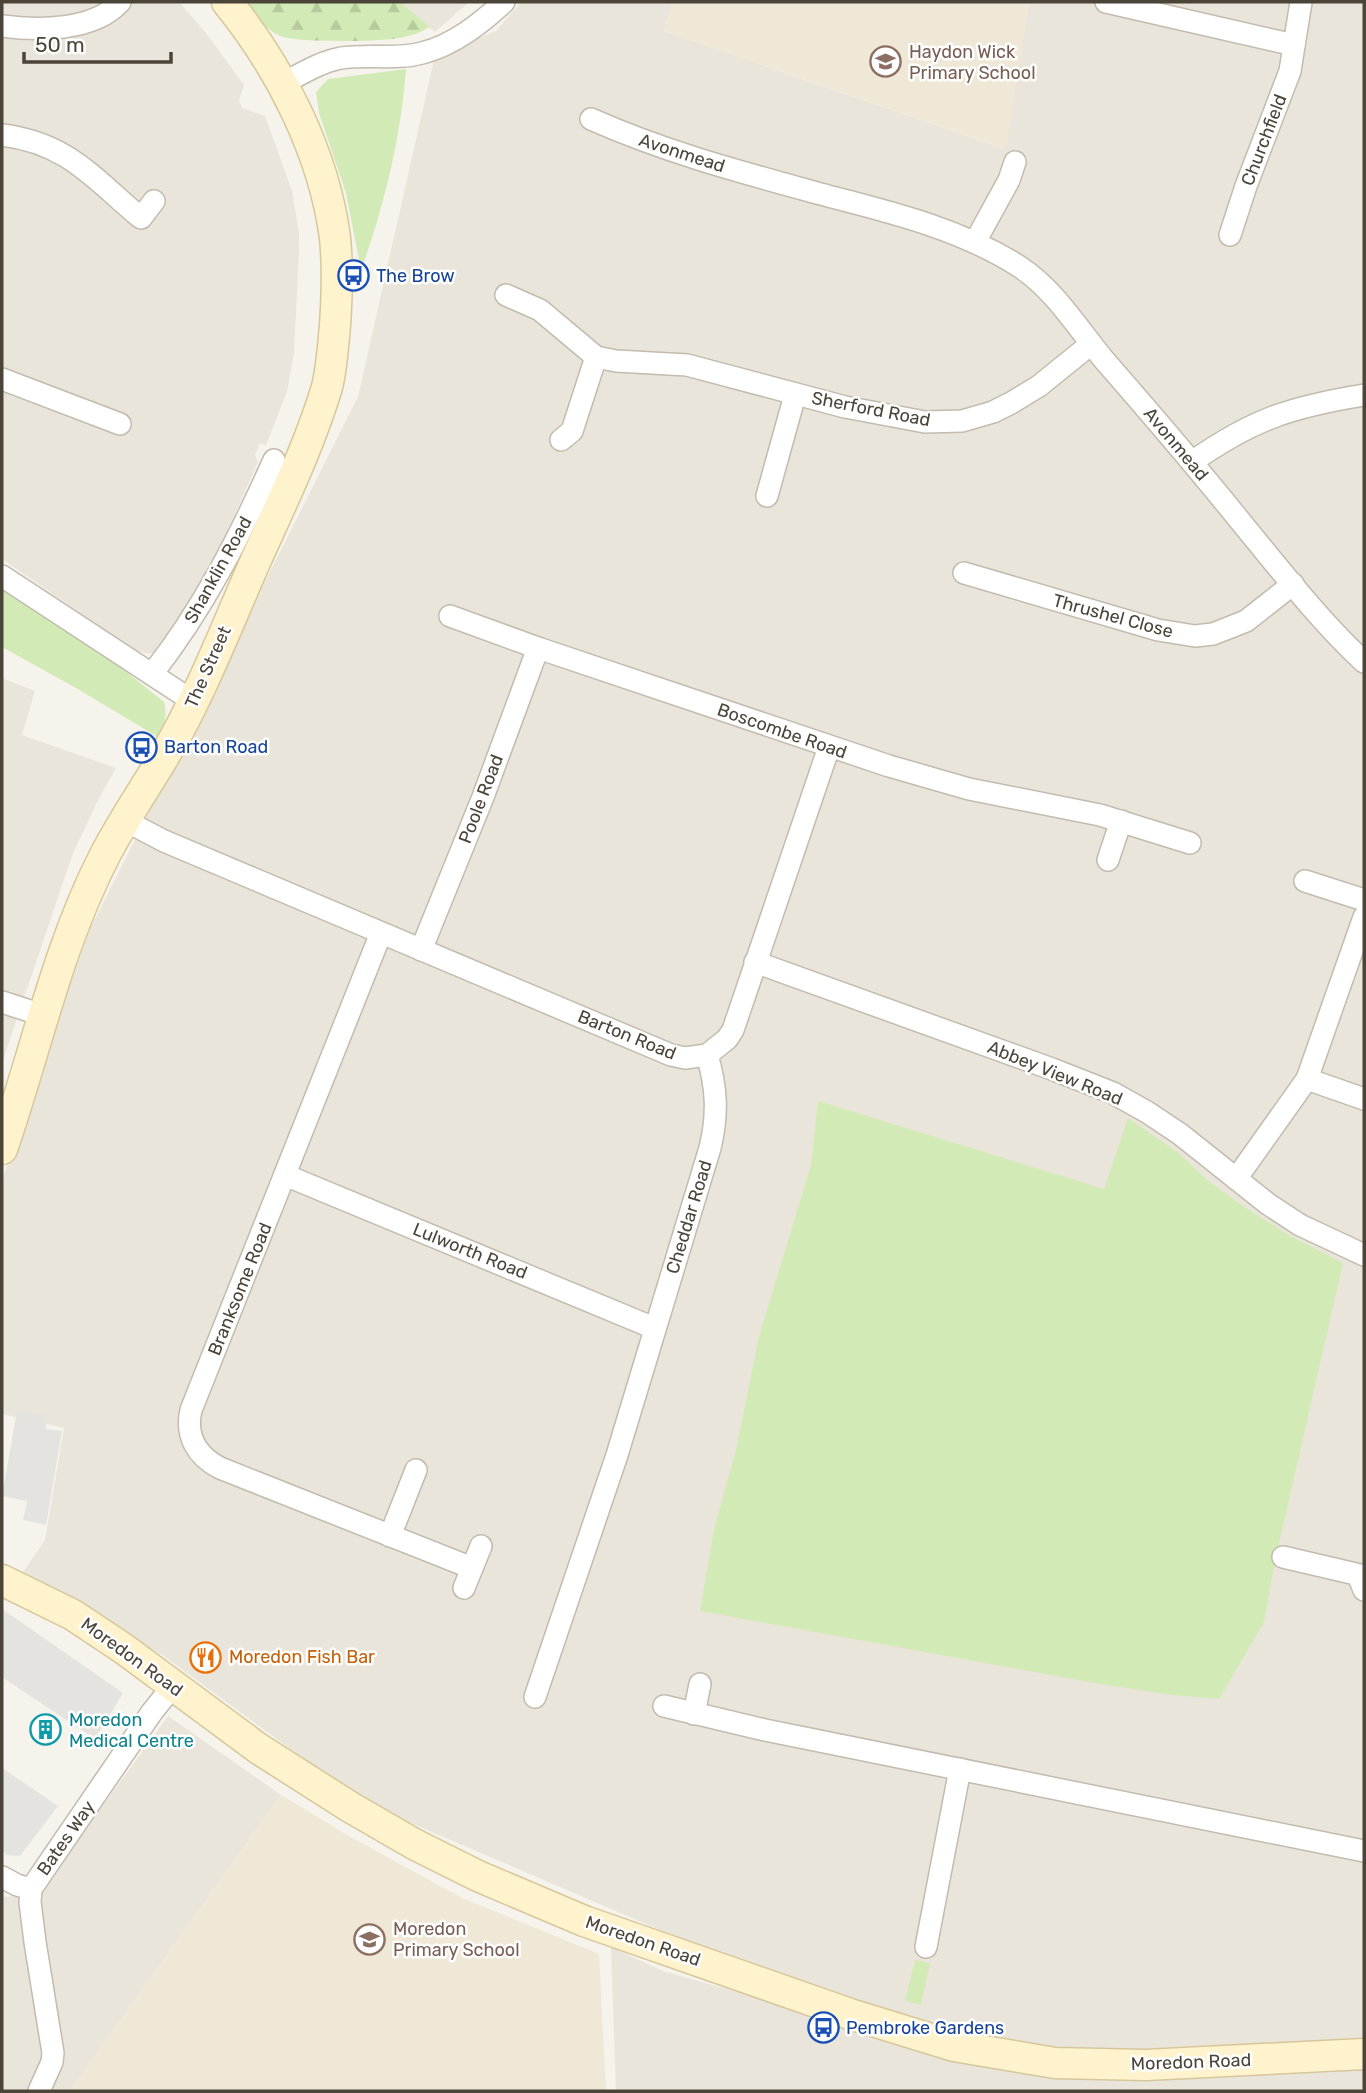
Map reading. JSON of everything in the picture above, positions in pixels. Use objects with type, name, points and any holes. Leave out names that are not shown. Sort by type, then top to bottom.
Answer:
[{"type":"street","points":[[2,26],[39,29],[65,26],[100,17],[120,2]]},
{"type":"street","name":"The Street","points":[[2,1149],[74,925],[104,856],[194,702],[302,455],[327,384],[333,347],[337,270],[334,234],[328,207],[313,153],[282,84],[243,22],[227,2]]},
{"type":"street","points":[[282,84],[332,60],[410,55],[434,49],[462,35],[504,2]]},
{"type":"street","points":[[1106,2],[1294,45]]},
{"type":"street","name":"Churchfield","points":[[1230,235],[1290,71],[1301,2]]},
{"type":"street","name":"Avonmead","points":[[591,120],[682,154],[880,210],[975,242],[1005,257],[1037,279],[1330,628],[1364,662]]},
{"type":"street","points":[[2,135],[52,148],[90,171],[141,218],[154,201]]},
{"type":"street","points":[[975,242],[1009,180],[1015,162]]},
{"type":"street","points":[[506,295],[540,310],[596,357],[572,430],[561,440]]},
{"type":"street","name":"Sherford Road","points":[[596,357],[616,361],[687,365],[795,395],[925,422],[962,421],[993,412],[1039,386],[1091,344]]},
{"type":"street","points":[[2,379],[120,424]]},
{"type":"street","name":"Sherford Road","points":[[767,496],[795,395]]},
{"type":"street","points":[[1192,462],[1224,440],[1269,418],[1312,405],[1364,396]]},
{"type":"street","name":"Shanklin Road","points":[[152,674],[181,636],[226,563],[274,460]]},
{"type":"street","name":"Thrushel Close","points":[[964,573],[1158,630],[1195,636],[1213,634],[1246,621],[1293,584]]},
{"type":"street","points":[[2,576],[194,702]]},
{"type":"street","name":"Boscombe Road","points":[[450,616],[829,747],[943,783],[1121,821],[1190,843]]},
{"type":"street","name":"Poole Road","points":[[421,950],[483,797],[538,648]]},
{"type":"street","points":[[706,1055],[727,1039],[733,1030],[829,747]]},
{"type":"street","name":"Barton Road","points":[[124,820],[164,841],[671,1055],[685,1058],[706,1055]]},
{"type":"street","points":[[1108,860],[1121,821]]},
{"type":"street","points":[[1305,881],[1364,900]]},
{"type":"street","points":[[1236,1179],[1307,1079],[1364,917]]},
{"type":"street","name":"Branksome Road","points":[[381,933],[191,1410],[190,1432],[201,1455],[220,1468],[390,1536],[468,1578],[481,1546]]},
{"type":"street","name":"Abbey View Road","points":[[755,962],[1113,1093],[1180,1134],[1268,1204],[1300,1224],[1364,1255]]},
{"type":"street","points":[[2,1002],[43,1015]]},
{"type":"street","name":"Cheddar Road","points":[[535,1697],[598,1514],[715,1130],[717,1098],[706,1055]]},
{"type":"street","points":[[1307,1079],[1364,1098]]},
{"type":"street","name":"Lulworth Road","points":[[285,1175],[654,1328]]},
{"type":"street","points":[[390,1536],[416,1471]]},
{"type":"street","points":[[1283,1557],[1360,1575],[1364,1590]]},
{"type":"street","name":"Moredon Road","points":[[2,1580],[73,1615],[124,1649],[259,1749],[414,1844],[478,1876],[584,1921],[899,2031],[975,2051],[1055,2063],[1146,2065],[1364,2054]]},
{"type":"street","points":[[694,1714],[700,1684]]},
{"type":"street","name":"Bates Way","points":[[38,2091],[52,2062],[53,2053],[35,1942],[31,1889],[172,1687]]},
{"type":"street","points":[[664,1706],[1289,1838],[1364,1851]]},
{"type":"street","points":[[926,1947],[960,1769]]},
{"type":"street","points":[[2,1877],[31,1889]]},
{"type":"shaded area","points":[[2,2],[179,2],[206,33],[244,85],[239,101],[242,108],[265,116],[292,191],[299,249],[294,353],[287,392],[266,445],[260,443],[255,455],[258,462],[220,548],[158,651],[151,654],[137,651],[118,639],[2,559]]},
{"type":"shaded area","points":[[400,2],[469,2],[435,32]]},
{"type":"shaded area","points":[[521,2],[673,2],[664,31],[1005,149],[1029,2],[1364,2],[1364,2051],[1134,2065],[956,2038],[667,1933],[362,1802],[164,1656],[21,1575],[45,1540],[64,1428],[2,1414],[2,1180],[90,929],[358,397],[435,55],[496,31]]},
{"type":"shaded area","name":"Haydon Wick Primary School","points":[[673,2],[1029,2],[1006,149],[664,31]]},
{"type":"shaded area","points":[[2,678],[35,691],[22,735],[116,768],[73,853],[2,1063]]},
{"type":"shaded area","points":[[17,1411],[46,1415],[46,1429],[62,1431],[46,1525],[23,1520],[27,1501],[2,1496]]},
{"type":"shaded area","points":[[2,1609],[123,1693],[95,1739],[2,1677]]},
{"type":"shaded area","points":[[168,1716],[281,1795],[70,2091],[2,2091],[2,1897],[38,1895]]},
{"type":"shaded area","points":[[2,1768],[58,1806],[20,1856],[7,1855],[2,1851]]},
{"type":"shaded area","name":"Moredon Primary School","points":[[281,1795],[462,1898],[599,1954],[606,2091],[70,2091]]},
{"type":"shaded area","points":[[611,1947],[663,1971],[954,2054],[1133,2080],[1364,2059],[1364,2091],[616,2091]]},
{"type":"green space","points":[[245,2],[400,2],[430,27],[399,38],[303,40],[280,36],[261,21]]},
{"type":"green space","points":[[406,69],[400,121],[390,171],[361,270],[346,193],[319,113],[316,92],[328,79]]},
{"type":"green space","points":[[2,586],[100,651],[164,702],[165,720],[158,737],[2,647]]},
{"type":"green space","points":[[818,1101],[1104,1189],[1128,1118],[1177,1152],[1208,1181],[1246,1208],[1290,1236],[1343,1263],[1275,1561],[1264,1622],[1219,1699],[1100,1684],[700,1611],[714,1530],[736,1450],[759,1337],[811,1165]]},
{"type":"green space","points":[[915,1960],[930,1963],[921,2005],[905,2001]]},
{"type":"place","name":"Haydon Wick Primary School","points":[[886,62]]},
{"type":"place","name":"The Brow","points":[[353,276]]},
{"type":"place","name":"Barton Road","points":[[141,747]]},
{"type":"place","name":"Moredon Fish Bar","points":[[206,1657]]},
{"type":"place","name":"Moredon Medical Centre","points":[[46,1730]]},
{"type":"place","name":"Moredon Primary School","points":[[370,1939]]},
{"type":"place","name":"Pembroke Gardens","points":[[823,2028]]}]
